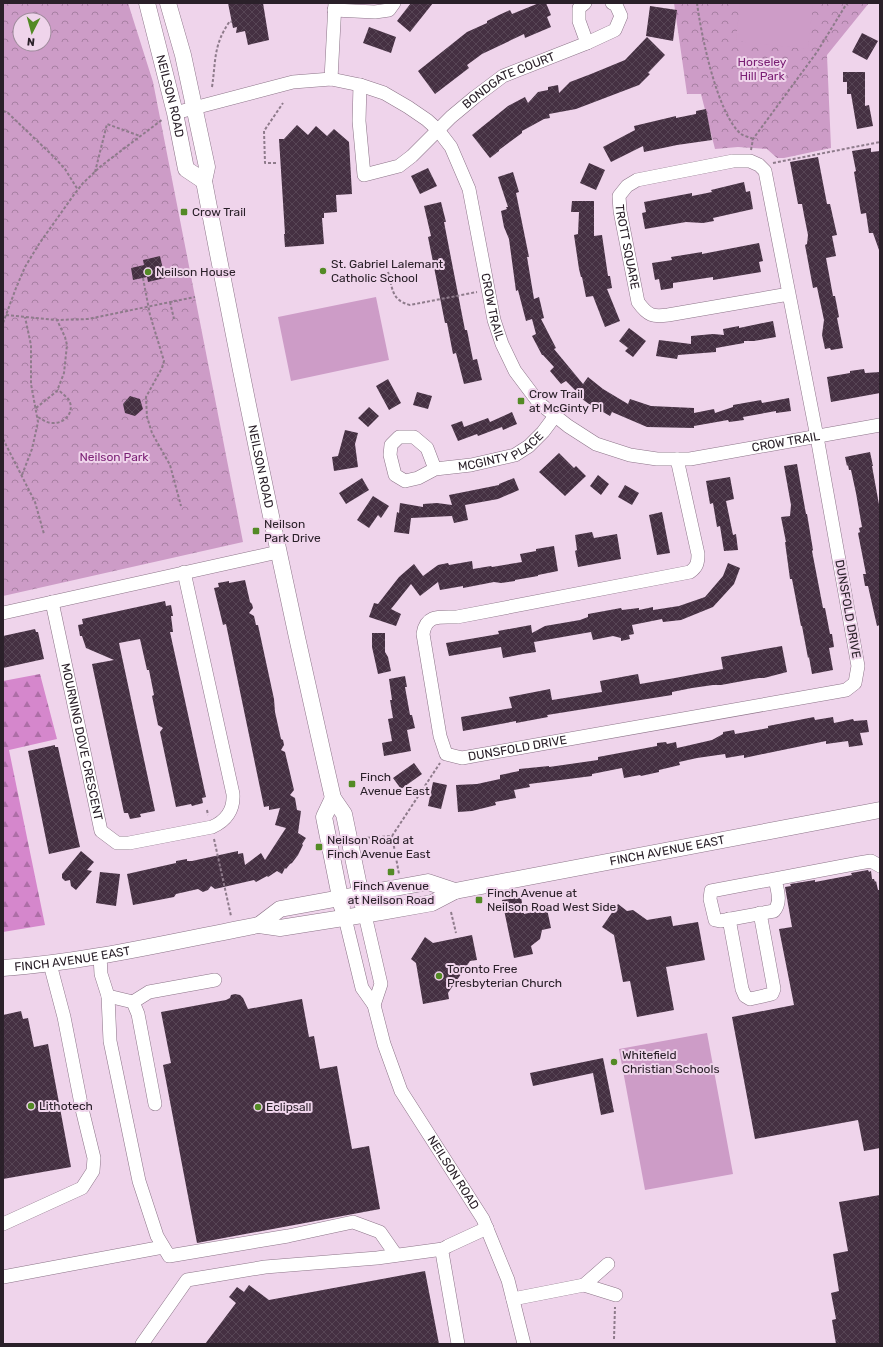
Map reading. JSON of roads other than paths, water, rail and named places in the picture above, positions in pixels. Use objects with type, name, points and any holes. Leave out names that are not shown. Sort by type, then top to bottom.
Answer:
[{"type":"main road","name":"NEILSON ROAD","points":[[147,3],[175,113],[186,170],[204,181]]},
{"type":"main road","name":"NEILSON ROAD","points":[[168,3],[183,56],[207,167],[204,181],[236,348],[278,552],[333,798],[344,814],[365,915]]},
{"type":"main road","name":"NEILSON ROAD","points":[[333,798],[324,817],[345,918]]},
{"type":"main road","name":"FINCH AVENUE EAST","points":[[3,968],[50,964],[100,956],[259,924],[280,928],[432,903],[455,891],[880,810]]},
{"type":"main road","name":"FINCH AVENUE EAST","points":[[259,924],[280,909],[428,882],[455,891]]},
{"type":"street","points":[[331,79],[335,6],[375,12],[389,10],[394,3]]},
{"type":"street","points":[[585,3],[579,8],[578,21],[587,43]]},
{"type":"street","name":"BONDGATE COURT","points":[[360,85],[358,121],[364,175],[399,166],[412,156],[438,130],[475,97],[503,76],[587,43],[615,30],[621,16],[616,5],[612,3]]},
{"type":"street","name":"CROW TRAIL","points":[[175,113],[293,82],[331,79],[360,85],[384,93],[408,107],[438,130],[451,147],[469,189],[494,320],[502,344],[515,371],[539,403],[576,432],[596,444],[630,455],[657,459],[690,459],[880,425]]},
{"type":"street","name":"TROTT SQUARE","points":[[733,161],[750,161],[759,165],[766,171],[789,294],[656,317],[648,314],[638,302],[620,211],[619,196],[627,186],[637,180],[733,161]]},
{"type":"street","points":[[789,294],[817,437]]},
{"type":"street","name":"MCGINTY PLACE","points":[[435,469],[471,465],[515,455],[529,446],[543,432],[555,416]]},
{"type":"street","name":"DUNSFOLD DRIVE","points":[[677,459],[698,554],[698,564],[695,569],[690,572],[457,617],[438,617],[426,623],[423,634],[440,736],[446,754],[462,758],[846,690],[855,683],[858,666],[817,437]]},
{"type":"street","points":[[3,613],[278,552]]},
{"type":"street","name":"MOURNING DOVE CRESCENT","points":[[52,602],[101,831],[117,843],[129,843],[212,827],[226,818],[233,803],[233,794],[184,572]]},
{"type":"street","points":[[775,879],[779,902],[774,911],[720,921],[715,920],[710,899],[711,891],[859,863],[871,861],[880,866]]},
{"type":"street","points":[[729,919],[742,989],[745,996],[750,999],[772,994],[774,989],[760,913]]},
{"type":"street","name":"NEILSON ROAD","points":[[365,915],[381,984],[374,1005]]},
{"type":"street","name":"NEILSON ROAD","points":[[345,918],[362,988],[374,1005],[384,1044],[401,1091],[483,1219],[508,1280],[524,1344]]},
{"type":"street","points":[[100,956],[101,974],[108,996],[110,1041],[139,1181],[157,1236],[169,1256],[288,1236],[354,1222],[380,1232],[396,1255]]},
{"type":"street","points":[[3,1224],[82,1188],[92,1171],[94,1158],[82,1109],[64,1017],[50,964]]},
{"type":"street","points":[[108,996],[133,1002],[149,992],[215,980]]},
{"type":"street","points":[[133,1002],[138,1014],[155,1104]]},
{"type":"street","points":[[142,1344],[187,1280],[265,1267],[396,1255],[443,1249],[487,1228]]},
{"type":"street","points":[[3,1277],[163,1247]]},
{"type":"street","points":[[443,1249],[443,1263],[458,1344]]},
{"type":"street","points":[[513,1300],[584,1285],[608,1264]]},
{"type":"street","points":[[584,1285],[616,1295]]},
{"type":"place","name":"Crow Trail","points":[[184,212]]},
{"type":"place","name":"St. Gabriel Lalemant Catholic School","points":[[323,271]]},
{"type":"place","name":"Neilson House","points":[[148,272]]},
{"type":"place","name":"Crow Trail at McGinty Pl","points":[[521,401]]},
{"type":"place","name":"Neilson Park Drive","points":[[256,531]]},
{"type":"place","name":"Finch Avenue East","points":[[352,784]]},
{"type":"place","name":"Neilson Road at Finch Avenue East","points":[[319,847]]},
{"type":"place","name":"Finch Avenue at Neilson Road","points":[[391,872]]},
{"type":"place","name":"Finch Avenue at Neilson Road West Side","points":[[479,900]]},
{"type":"place","name":"Toronto Free Presbyterian Church","points":[[439,976]]},
{"type":"place","name":"Whitefield Christian Schools","points":[[614,1062]]},
{"type":"place","name":"Lithotech","points":[[31,1106]]},
{"type":"place","name":"Eclipsall","points":[[258,1107]]},
{"type":"park label","name":"Horseley Hill Park","points":[[762,69]]},
{"type":"park label","name":"Neilson Park","points":[[114,457]]}]
